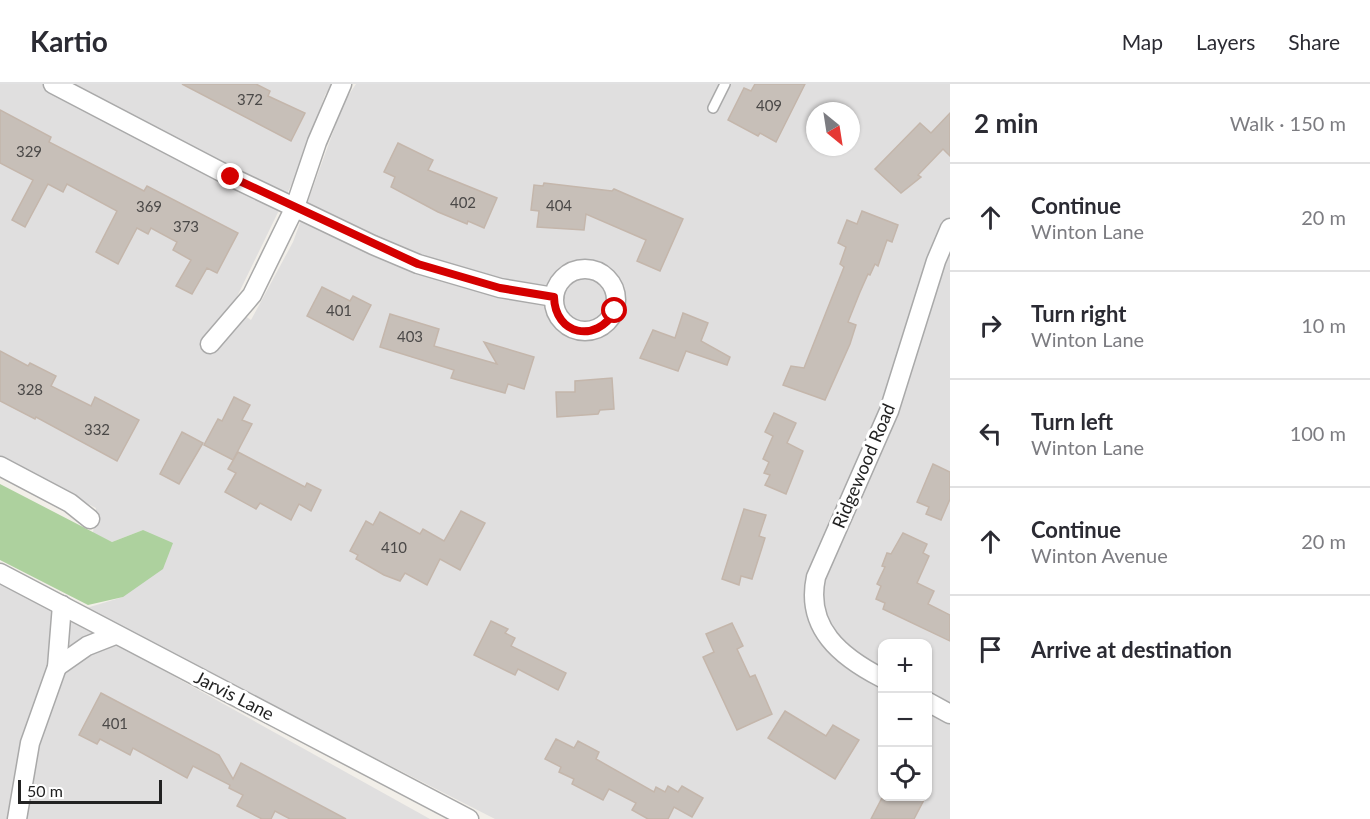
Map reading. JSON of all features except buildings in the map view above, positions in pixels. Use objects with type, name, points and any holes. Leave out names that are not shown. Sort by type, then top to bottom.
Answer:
[{"type":"street","points":[[53,84],[231,177],[418,264],[500,288],[554,297]]},
{"type":"street","points":[[210,344],[252,295],[296,207],[316,142],[342,84]]},
{"type":"street","name":"Ridgewood Road","points":[[878,676],[842,654],[821,630],[815,607],[814,588],[889,411],[936,261],[950,228]]},
{"type":"street","points":[[0,466],[70,503],[90,519]]},
{"type":"street","name":"Jarvis Lane","points":[[0,573],[468,819]]},
{"type":"street","points":[[17,819],[30,743],[57,668],[62,605]]},
{"type":"street","points":[[57,668],[87,646],[115,635]]},
{"type":"street","points":[[932,705],[950,714]]},
{"type":"lane","points":[[713,108],[725,84]]},
{"type":"shaded area","points":[[0,84],[333,84],[325,95],[300,167],[232,307],[251,320],[293,242],[344,102],[356,84],[950,84],[950,819],[495,819],[83,609],[123,597],[143,530],[112,542],[93,533],[96,508],[0,458]]},
{"type":"shaded area","points":[[0,584],[87,628],[430,819],[0,819]]},
{"type":"green space","points":[[0,484],[112,542],[143,530],[173,543],[163,569],[123,597],[88,605],[0,560]]},
{"type":"route","points":[[231,177],[418,264],[500,288],[554,297],[554,307],[558,316],[564,324],[573,329],[583,332],[593,331],[603,326],[615,311]]}]
